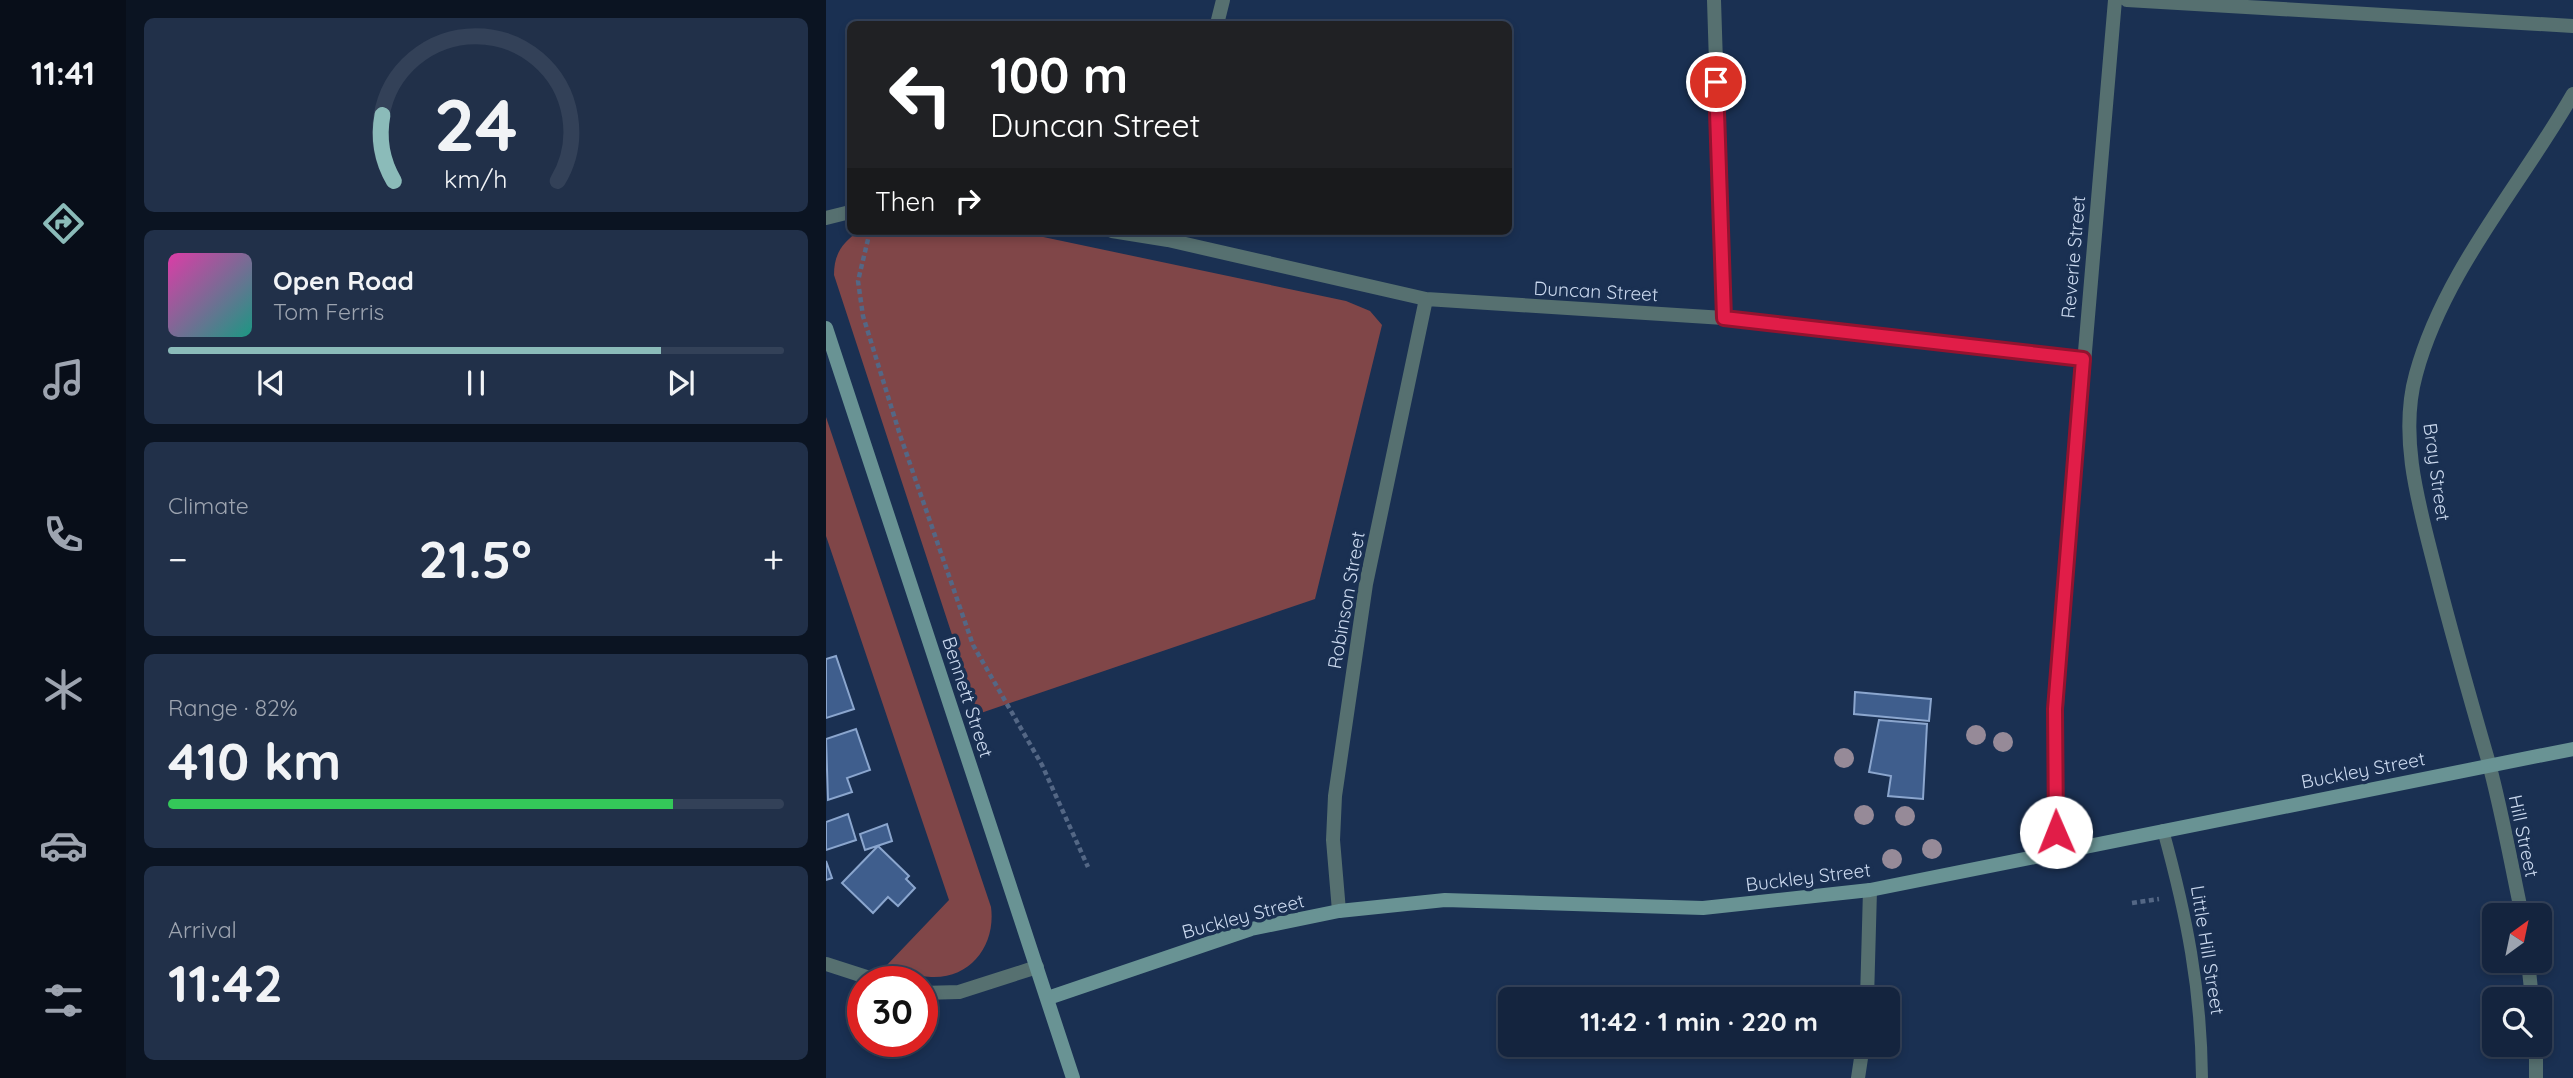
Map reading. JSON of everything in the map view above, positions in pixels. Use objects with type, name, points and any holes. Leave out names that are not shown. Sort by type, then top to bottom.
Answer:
[{"type":"street","points":[[1218,21],[1223,0]]},
{"type":"street","points":[[1714,0],[1724,318]]},
{"type":"street","name":"Reverie Street","points":[[2059,853],[2055,821],[2055,709],[2115,0]]},
{"type":"street","points":[[2127,0],[2573,26]]},
{"type":"street","name":"Bray Street","points":[[2489,764],[2452,636],[2418,495],[2409,415],[2415,375],[2433,326],[2457,278],[2573,94]]},
{"type":"street","points":[[826,218],[847,213]]},
{"type":"street","name":"Duncan Street","points":[[1169,235],[1426,299],[1724,318],[2083,359]]},
{"type":"street","name":"Robinson Street","points":[[1339,911],[1333,840],[1335,796],[1366,584],[1426,299]]},
{"type":"street","name":"Bennett Street","points":[[826,328],[1073,1078]]},
{"type":"street","name":"Buckley Street","points":[[1048,998],[1251,929],[1339,911],[1445,900],[1703,908],[1870,890],[2573,749]]},
{"type":"street","name":"Hill Street","points":[[2489,764],[2519,903]]},
{"type":"street","points":[[1867,987],[1870,890]]},
{"type":"street","points":[[826,964],[847,971]]},
{"type":"street","points":[[938,993],[959,992],[1037,967]]},
{"type":"street","points":[[1858,1078],[1861,1057]]},
{"type":"street","points":[[2536,1057],[2536,1078]]},
{"type":"lane","name":"Little Hill Street","points":[[2163,830],[2181,895],[2193,954],[2201,1008],[2202,1078]]},
{"type":"path","points":[[869,235],[858,281],[863,316],[931,527],[973,645],[1042,765],[1088,867]]},
{"type":"path","points":[[2132,903],[2168,897]]},
{"type":"shaded area","points":[[854,235],[1034,235],[1346,301],[1370,311],[1382,325],[1315,599],[978,714],[834,275],[840,250]]},
{"type":"shaded area","points":[[826,417],[991,907],[989,934],[978,957],[969,966],[945,976],[938,976],[938,966],[887,965],[949,900],[826,536]]},
{"type":"building","points":[[836,656],[854,709],[826,718],[826,659]]},
{"type":"building","points":[[1855,692],[1931,699],[1929,721],[1854,714]]},
{"type":"building","points":[[1879,720],[1927,724],[1923,799],[1888,796],[1891,776],[1869,772]]},
{"type":"building","points":[[856,729],[870,770],[847,778],[852,792],[828,800],[826,739]]},
{"type":"building","points":[[848,814],[856,840],[826,850],[826,822]]},
{"type":"building","points":[[887,824],[892,841],[865,850],[860,834]]},
{"type":"building","points":[[878,846],[909,876],[906,879],[915,888],[898,906],[888,897],[873,913],[842,883]]},
{"type":"building","points":[[826,861],[832,878],[826,880]]},
{"type":"route","points":[[1716,82],[1724,318],[2083,359],[2055,709],[2056,832]]}]
